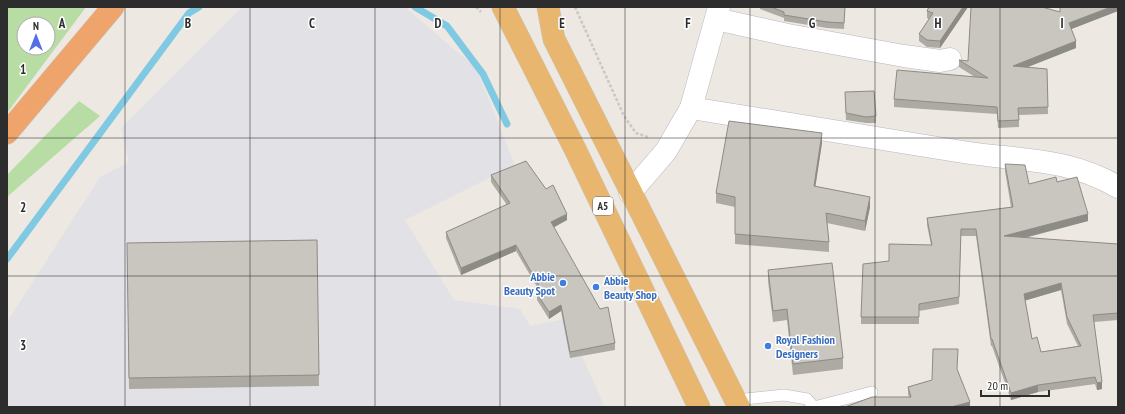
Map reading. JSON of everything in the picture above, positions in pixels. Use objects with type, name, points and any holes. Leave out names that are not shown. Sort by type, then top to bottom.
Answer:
[{"type":"highway","points":[[7,133],[113,7]]},
{"type":"highway","name":"A5","points":[[502,7],[575,149],[699,407]]},
{"type":"highway","name":"A5","points":[[548,7],[554,39],[737,404]]},
{"type":"street","points":[[630,193],[666,151],[691,108],[717,13],[788,35],[904,56],[940,61],[950,59]]},
{"type":"street","points":[[691,108],[983,155],[1060,164],[1086,171],[1118,187]]},
{"type":"lane","points":[[737,404],[784,395],[807,399],[814,407],[872,392]]},
{"type":"path","points":[[575,7],[624,116],[636,133],[648,137],[655,135]]},
{"type":"shaded area","points":[[242,7],[405,7],[476,68],[515,165],[405,220],[454,300],[520,309],[530,326],[565,319],[605,407],[7,407],[7,322],[100,177],[129,162],[121,128]]},
{"type":"green space","points":[[7,7],[86,7],[56,47],[56,16],[16,16],[16,56],[49,56],[7,113]]},
{"type":"green space","points":[[79,101],[100,116],[7,197],[7,175]]},
{"type":"building","points":[[771,7],[845,7],[844,23],[827,22],[784,15],[784,12]]},
{"type":"building","points":[[929,7],[963,7],[940,41],[927,40],[919,34],[933,13],[927,11]]},
{"type":"building","points":[[971,7],[1042,7],[1060,12],[1060,7],[1111,7],[1069,23],[1076,41],[1013,66],[1047,69],[1048,107],[1018,108],[1019,120],[998,121],[997,107],[894,99],[897,70],[988,78],[959,60],[968,61]]},
{"type":"building","points":[[874,91],[876,116],[866,117],[846,113],[845,92]]},
{"type":"building","points":[[729,121],[822,133],[814,186],[870,197],[865,221],[826,213],[829,242],[735,234],[735,197],[716,193]]},
{"type":"building","points":[[526,161],[546,189],[553,185],[567,214],[551,222],[600,309],[608,307],[615,343],[570,352],[561,305],[549,312],[537,294],[542,291],[516,245],[461,268],[446,232],[510,203],[491,175]]},
{"type":"building","points":[[1005,164],[1025,165],[1029,184],[1056,177],[1057,182],[1077,177],[1088,214],[1004,236],[1118,244],[1118,313],[1093,315],[1102,382],[1097,383],[1095,377],[1038,385],[1011,393],[991,339],[976,229],[961,229],[959,297],[919,304],[919,317],[861,317],[863,264],[889,261],[889,244],[932,245],[927,218],[1013,207]],"holes":[[[1061,283],[1067,317],[1081,346],[1041,352],[1037,337],[1032,339],[1024,294]]]},
{"type":"building","points":[[317,240],[319,375],[129,378],[127,243]]},
{"type":"building","points":[[832,263],[843,358],[793,364],[787,309],[773,311],[768,270]]},
{"type":"building","points":[[933,349],[958,349],[957,369],[970,402],[951,407],[845,407],[872,397],[911,397],[908,387],[932,380]]},
{"type":"waterway","points":[[7,259],[189,13],[199,7]]},
{"type":"waterway","points":[[415,7],[447,26],[483,74],[507,124]]},
{"type":"place","name":"Abbie Beauty Spot","points":[[563,283]]},
{"type":"place","name":"Abbie Beauty Shop","points":[[596,287]]},
{"type":"place","name":"Royal Fashion Designers","points":[[768,346]]}]
